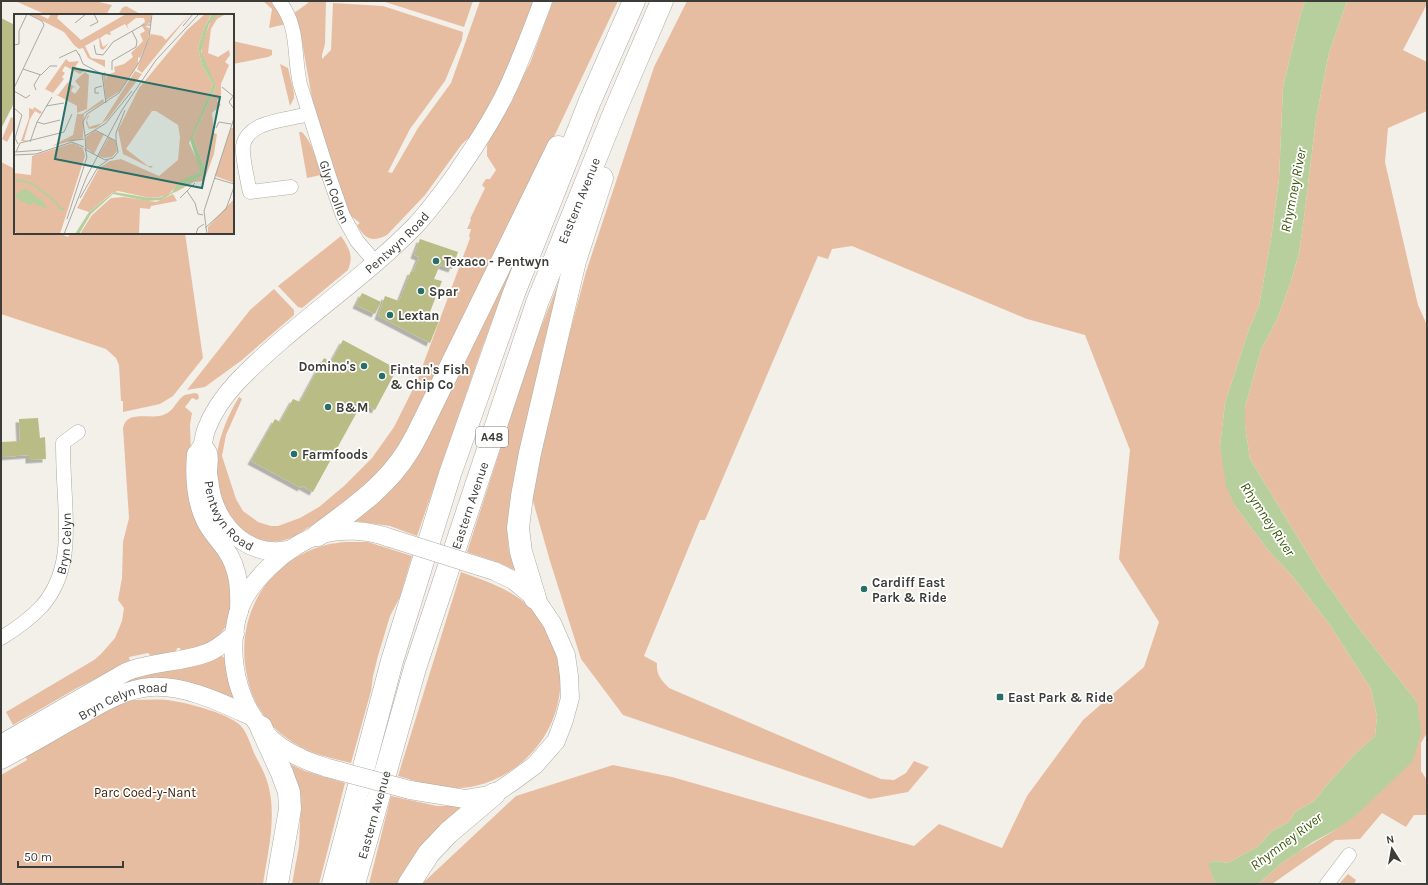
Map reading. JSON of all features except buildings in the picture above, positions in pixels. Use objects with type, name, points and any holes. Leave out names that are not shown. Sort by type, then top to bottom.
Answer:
[{"type":"highway","name":"Eastern Avenue","points":[[333,884],[392,661],[450,474],[514,293],[590,101],[634,1]]},
{"type":"highway","name":"Eastern Avenue","points":[[354,884],[415,668],[537,303],[614,113],[662,1]]},
{"type":"highway","points":[[318,535],[365,500],[391,474],[407,452],[421,427],[561,140],[590,101]]},
{"type":"highway","points":[[535,598],[521,552],[518,528],[522,496],[532,445],[574,261],[608,159],[614,113]]},
{"type":"highway","points":[[257,722],[282,773],[289,792],[290,809],[277,884]]},
{"type":"highway","points":[[409,884],[429,853],[448,833],[494,794]]},
{"type":"street","name":"Glyn Collen","points":[[279,1],[286,11],[294,31],[298,75],[309,114],[343,216],[357,241],[375,262]]},
{"type":"street","name":"Pentwyn Road","points":[[239,612],[240,590],[234,566],[226,551],[211,531],[205,520],[197,497],[195,471],[196,454],[203,446],[206,431],[217,406],[262,358],[415,226],[436,201],[473,150],[504,97],[543,1]]},
{"type":"street","points":[[291,188],[250,192],[243,147],[248,134],[260,125],[309,114]]},
{"type":"street","name":"Bryn Celyn","points":[[1,638],[32,616],[43,605],[51,594],[60,573],[66,550],[67,537],[63,443],[78,432]]},
{"type":"street","name":"Pentwyn Road","points":[[203,446],[209,454],[208,472],[211,492],[216,508],[224,523],[234,535],[259,549],[272,552],[289,550]]},
{"type":"street","points":[[352,531],[379,534],[494,571],[513,580],[535,598],[545,610],[566,655],[570,698],[556,741],[535,765],[494,794],[465,799],[410,790],[328,768],[294,754],[270,738],[257,722],[243,699],[236,672],[234,658],[235,634],[239,612],[252,586],[268,567],[289,550],[318,535],[352,531]]},
{"type":"street","name":"Bryn Celyn Road","points":[[1,744],[126,672],[144,666],[208,652],[219,647],[235,634]]},
{"type":"street","name":"Bryn Celyn Road","points":[[1,760],[113,697],[140,689],[160,688],[183,691],[223,704],[257,722]]},
{"type":"street","points":[[1327,884],[1349,855]]},
{"type":"green space","points":[[15,1],[95,1],[112,5],[107,14],[45,14]]},
{"type":"green space","points":[[263,1],[271,1],[286,24],[269,28],[272,9]]},
{"type":"green space","points":[[307,1],[326,1],[325,44],[322,59],[331,50],[333,3],[383,6],[463,32],[462,40],[445,81],[410,129],[388,172],[392,173],[418,128],[451,83],[480,1],[534,1],[521,39],[482,126],[462,144],[425,195],[387,235],[377,239],[369,238],[363,234],[357,225],[360,223],[351,216],[342,200],[315,115],[302,42],[294,13],[308,3]]},
{"type":"green space","points":[[382,1],[473,1],[464,27]]},
{"type":"green space","points":[[553,1],[618,1],[527,194],[399,451],[370,483],[299,534],[285,540],[270,542],[256,539],[245,532],[235,522],[227,510],[217,482],[216,459],[218,449],[223,431],[234,405],[239,397],[242,399],[226,435],[222,456],[236,499],[243,511],[258,522],[271,526],[278,526],[300,518],[319,507],[344,486],[372,458],[394,427],[417,381],[470,238],[469,236],[471,229],[467,229],[471,220],[470,219],[485,188],[482,185],[486,179],[490,179],[496,170],[487,156],[487,145],[530,63]]},
{"type":"green space","points":[[687,1],[1305,1],[1283,87],[1279,179],[1271,239],[1259,306],[1249,329],[1225,403],[1220,446],[1235,506],[1268,550],[1293,577],[1330,625],[1371,689],[1377,717],[1375,736],[1354,755],[1314,801],[1295,812],[1289,822],[1272,831],[1257,847],[1228,863],[1216,861],[1209,863],[1215,884],[423,884],[516,796],[613,765],[672,777],[914,846],[939,824],[1002,848],[1027,796],[1083,720],[1144,667],[1159,622],[1119,559],[1130,450],[1085,335],[1027,319],[852,246],[832,249],[828,259],[818,256],[705,520],[700,520],[644,656],[657,663],[657,670],[660,677],[669,688],[881,779],[894,780],[906,773],[914,761],[929,767],[908,792],[870,799],[623,715],[581,659],[550,561],[531,494],[553,395],[586,272],[654,67]]},
{"type":"green space","points":[[1347,1],[1427,1],[1427,4],[1403,50],[1427,62],[1427,111],[1388,128],[1385,162],[1418,305],[1427,325],[1427,733],[1421,743],[1421,771],[1427,780],[1427,815],[1414,815],[1406,827],[1382,813],[1360,839],[1335,840],[1272,884],[1258,884],[1282,863],[1337,829],[1417,702],[1358,627],[1322,577],[1250,459],[1245,426],[1245,407],[1261,350],[1278,317],[1299,253],[1316,119],[1329,53]]},
{"type":"green space","points":[[126,6],[140,14],[119,14],[122,8]]},
{"type":"green space","points":[[234,41],[272,50],[272,55],[234,64]]},
{"type":"green space","points":[[280,64],[288,68],[294,93],[294,98],[290,106]]},
{"type":"green space","points":[[11,117],[14,118],[14,129],[7,142],[2,139]]},
{"type":"green space","points":[[299,132],[302,132],[309,141],[321,175],[307,178]]},
{"type":"green space","points":[[1,162],[14,168],[14,234],[61,234],[68,237],[70,234],[185,234],[203,358],[173,396],[160,404],[123,412],[119,365],[116,358],[106,349],[1,314]]},
{"type":"green space","points":[[341,236],[351,256],[348,270],[302,308],[298,307],[278,286]]},
{"type":"green space","points":[[510,259],[515,261],[481,351],[417,536],[390,526],[347,520],[368,506]]},
{"type":"green space","points":[[558,284],[560,284],[543,347],[507,527],[509,552],[517,571],[497,562],[467,552],[534,345]]},
{"type":"green space","points":[[274,289],[294,310],[294,315],[242,360],[205,387],[187,390],[250,310]]},
{"type":"green space","points":[[195,393],[198,394],[199,398],[197,400],[192,398],[185,407],[192,413],[190,425],[191,455],[223,555],[234,584],[228,621],[225,628],[208,644],[181,652],[180,648],[177,648],[176,652],[152,657],[148,653],[129,657],[130,662],[77,688],[13,725],[6,712],[94,660],[115,638],[122,621],[124,608],[118,600],[122,578],[123,542],[129,518],[123,428],[128,419],[133,417],[164,415],[171,411],[183,396]]},
{"type":"green space","points":[[368,542],[412,556],[400,597],[390,616],[378,656],[371,691],[351,763],[305,749],[288,739],[267,720],[258,707],[251,692],[244,654],[246,633],[251,613],[260,594],[272,577],[287,564],[305,553],[328,544]]},
{"type":"green space","points":[[461,572],[502,588],[520,599],[537,614],[552,639],[559,665],[560,691],[554,716],[542,740],[525,760],[502,776],[475,786],[456,788],[436,786],[398,776]]},
{"type":"green space","points":[[220,655],[225,658],[226,670],[234,696],[231,698],[125,684],[123,681]]},
{"type":"green space","name":"Parc Coed-y-Nant","points":[[133,700],[167,700],[184,703],[227,717],[241,726],[265,776],[271,796],[271,834],[263,884],[1,884],[1,775],[27,760],[25,756],[117,704]]},
{"type":"green space","points":[[290,764],[305,771],[345,783],[319,884],[292,884],[299,846],[301,798]]},
{"type":"green space","points":[[391,796],[437,806],[463,806],[431,835],[407,866],[397,884],[369,884]]},
{"type":"green space","points":[[1348,874],[1356,880],[1354,884],[1339,884]]},
{"type":"water","name":"Rhymney River","points":[[1305,1],[1347,1],[1329,53],[1316,119],[1299,253],[1278,317],[1261,350],[1245,407],[1245,426],[1250,459],[1322,577],[1358,627],[1417,702],[1421,734],[1412,762],[1355,816],[1282,863],[1258,884],[1215,884],[1208,863],[1216,861],[1228,863],[1257,847],[1272,831],[1289,822],[1295,812],[1314,801],[1354,755],[1375,736],[1377,717],[1371,689],[1330,625],[1293,577],[1268,550],[1235,506],[1226,486],[1220,446],[1225,403],[1249,329],[1259,306],[1271,239],[1279,179],[1283,87]]},
{"type":"place","name":"Texaco - Pentwyn","points":[[436,261]]},
{"type":"place","name":"Spar","points":[[421,291]]},
{"type":"place","name":"Lextan","points":[[390,315]]},
{"type":"place","name":"Domino's","points":[[364,366]]},
{"type":"place","name":"Fintan's Fish & Chip Co","points":[[382,376]]},
{"type":"place","name":"B&M","points":[[328,407]]},
{"type":"place","name":"Farmfoods","points":[[294,454]]},
{"type":"place","name":"Cardiff East Park & Ride","points":[[864,589]]},
{"type":"place","name":"East Park & Ride","points":[[1000,697]]}]
